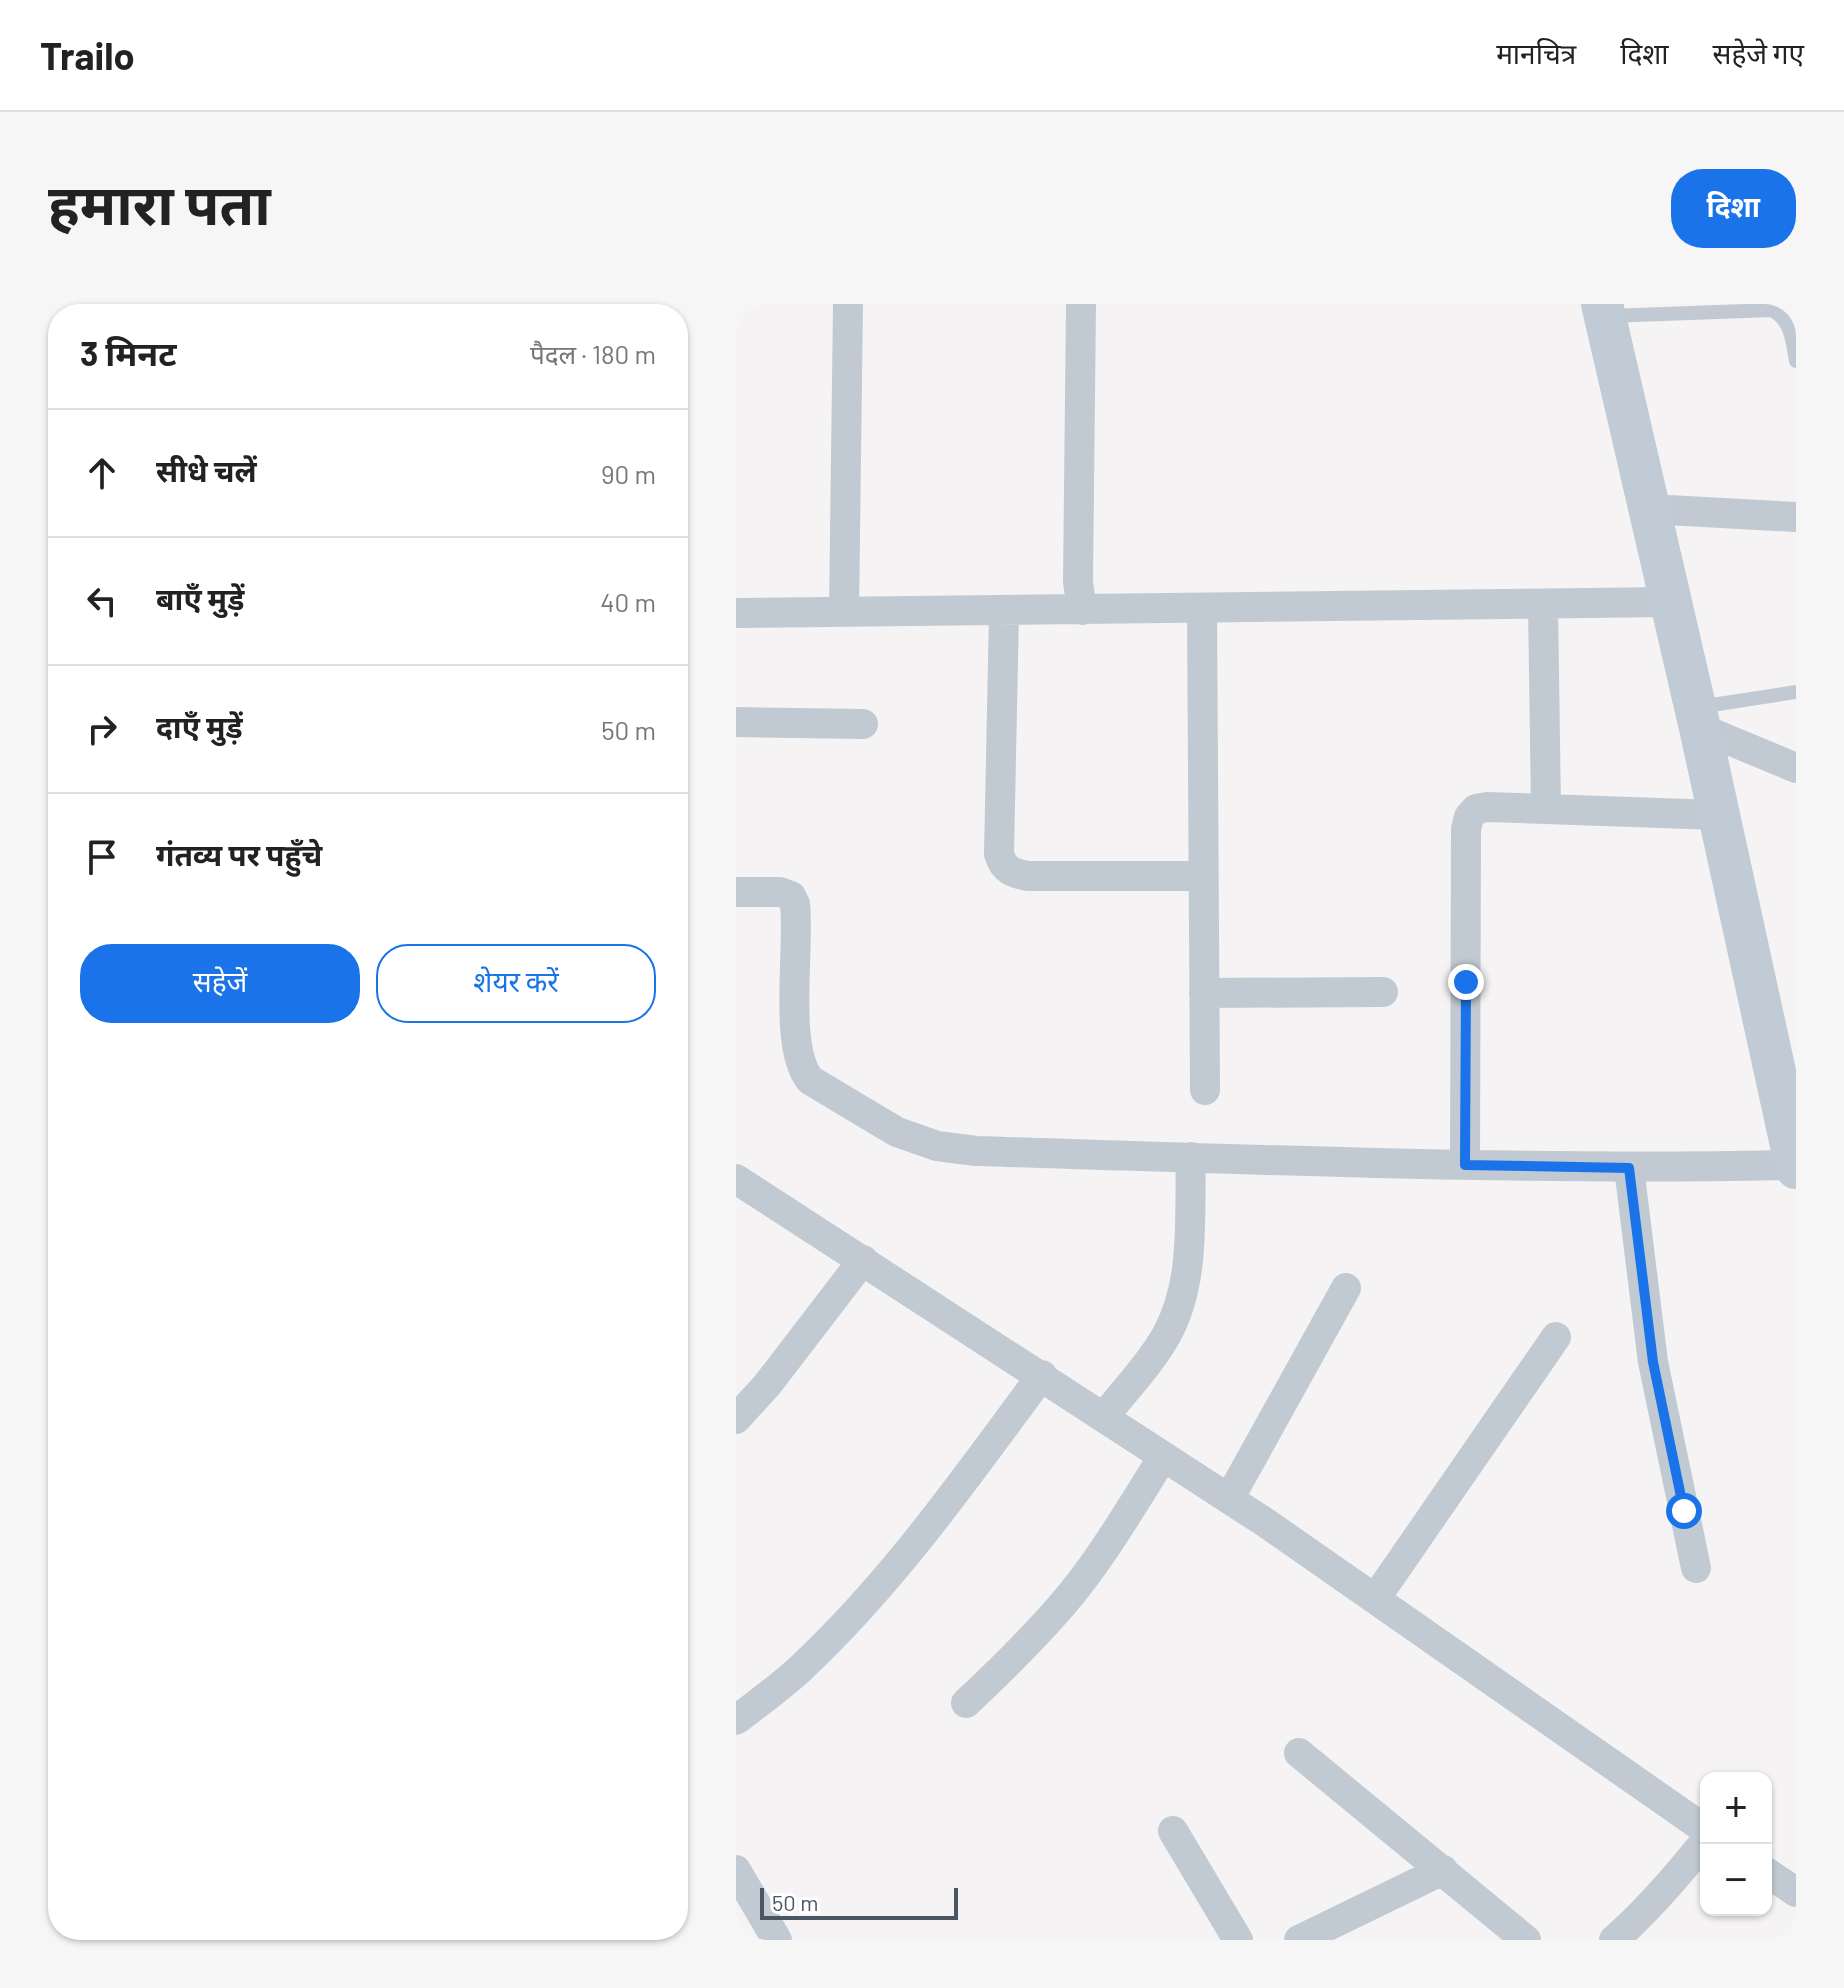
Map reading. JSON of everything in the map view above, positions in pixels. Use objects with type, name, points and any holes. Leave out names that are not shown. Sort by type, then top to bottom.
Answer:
[{"type":"main road","points":[[1604,310],[1698,718],[1717,815],[1783,1052],[1796,1167]]},
{"type":"street","points":[[844,612],[848,304]]},
{"type":"street","points":[[1081,304],[1078,582],[1082,610]]},
{"type":"street","points":[[1649,509],[1796,517]]},
{"type":"street","points":[[736,613],[1669,602]]},
{"type":"street","points":[[1543,604],[1546,809]]},
{"type":"street","points":[[1202,609],[1205,1090]]},
{"type":"street","points":[[1004,612],[999,854],[1002,865],[1013,873],[1028,876],[1203,876]]},
{"type":"street","points":[[1698,718],[1796,768]]},
{"type":"street","points":[[736,722],[863,724]]},
{"type":"street","points":[[1465,1165],[1466,829],[1469,817],[1476,809],[1717,815]]},
{"type":"street","points":[[736,892],[780,892],[791,896],[795,904],[796,1045],[801,1070],[810,1080],[897,1132],[937,1146],[976,1151],[1465,1165],[1796,1167]]},
{"type":"street","points":[[1204,993],[1383,992]]},
{"type":"street","points":[[1104,1417],[1166,1337],[1179,1309],[1188,1252],[1191,1157]]},
{"type":"street","points":[[1629,1168],[1653,1362],[1696,1568]]},
{"type":"street","points":[[736,1180],[1042,1375],[1229,1499],[1700,1826]]},
{"type":"street","points":[[736,1419],[767,1385],[863,1260]]},
{"type":"street","points":[[1229,1499],[1346,1288]]},
{"type":"street","points":[[1375,1599],[1556,1337]]},
{"type":"street","points":[[736,1720],[802,1667],[862,1603],[932,1523],[1042,1375]]},
{"type":"street","points":[[966,1703],[1010,1662],[1063,1604],[1116,1532],[1163,1457]]},
{"type":"street","points":[[1299,1753],[1526,1940]]},
{"type":"street","points":[[1173,1831],[1238,1940]]},
{"type":"street","points":[[1614,1940],[1652,1903],[1703,1844]]},
{"type":"street","points":[[736,1870],[777,1940]]},
{"type":"street","points":[[1307,1938],[1443,1870]]},
{"type":"street","points":[[1772,1876],[1796,1892]]},
{"type":"lane","points":[[1604,310],[1772,310],[1784,317],[1790,328],[1796,361]]},
{"type":"lane","points":[[1698,718],[1796,692]]},
{"type":"route","points":[[1466,982],[1465,1165],[1629,1168],[1653,1362],[1684,1511]]}]
